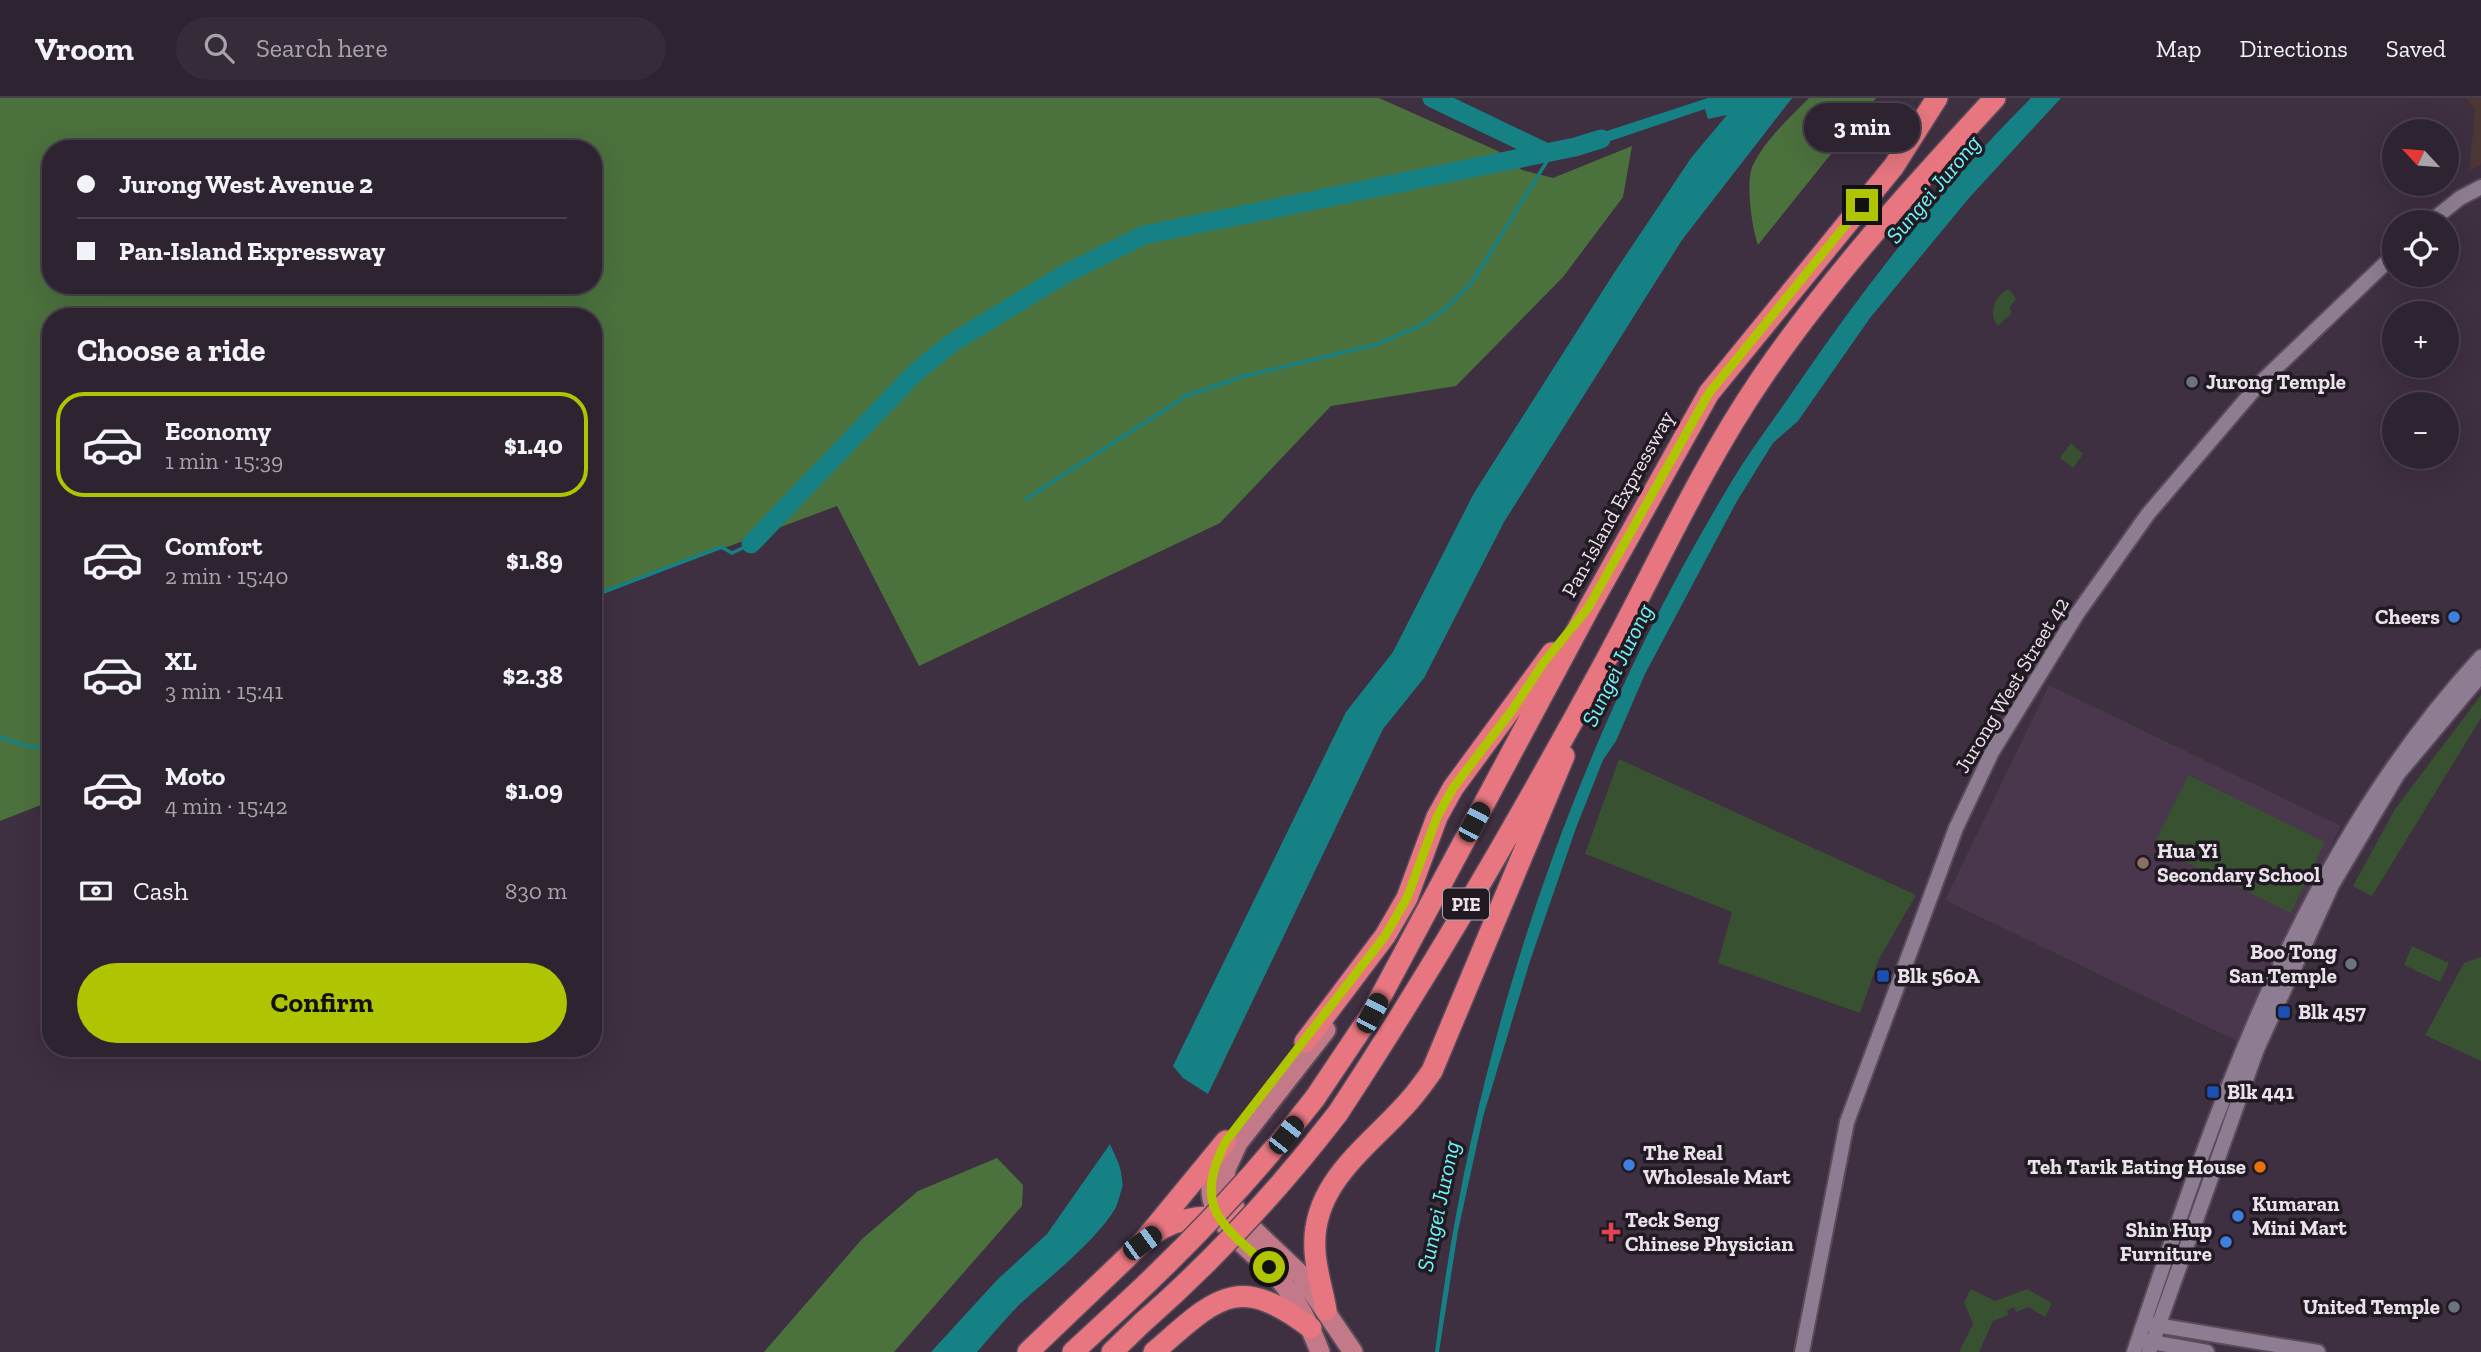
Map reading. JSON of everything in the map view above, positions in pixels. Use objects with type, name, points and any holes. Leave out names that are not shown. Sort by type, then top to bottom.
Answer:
[{"type":"highway","name":"Pan-Island Expressway","points":[[1073,1352],[1223,1209],[1272,1154],[1315,1098],[1372,1013],[1588,608],[1709,393],[1894,166],[1937,98]]},
{"type":"highway","name":"PIE","points":[[1112,1352],[1241,1230],[1292,1174],[1338,1113],[1396,1025],[1588,692],[1710,464],[1759,381],[1853,256],[1995,98]]},
{"type":"highway","points":[[1305,1042],[1385,936],[1407,898],[1437,817],[1453,788],[1513,709],[1544,662],[1588,608]]},
{"type":"highway","points":[[1326,1310],[1315,1250],[1319,1217],[1329,1192],[1346,1163],[1409,1101],[1432,1071],[1541,814],[1588,692]]},
{"type":"highway","points":[[1142,1243],[1226,1141]]},
{"type":"highway","points":[[1028,1352],[1142,1243],[1164,1226],[1181,1220],[1218,1216],[1240,1217]]},
{"type":"highway","points":[[1154,1352],[1217,1301],[1236,1296],[1272,1302],[1311,1328]]},
{"type":"main road","points":[[1339,998],[1335,1018],[1231,1156],[1225,1181],[1227,1193],[1240,1217],[1300,1275],[1353,1352]]},
{"type":"main road","points":[[1305,1042],[1226,1141],[1210,1180],[1211,1197],[1218,1216],[1238,1241],[1269,1267],[1285,1286],[1311,1328],[1320,1352]]},
{"type":"street","points":[[2445,210],[2481,187]]},
{"type":"street","name":"Jurong West Street 42","points":[[1802,1352],[1847,1122],[1956,828],[1992,751],[2077,614],[2148,513],[2259,384],[2382,266]]},
{"type":"street","points":[[2151,1324],[2239,1054],[2299,922],[2385,775],[2481,657]]},
{"type":"street","points":[[2207,1352],[2143,1346],[2257,1049],[2332,885],[2398,774],[2481,675]]},
{"type":"street","points":[[2151,1324],[2318,1352]]},
{"type":"shaded area","points":[[0,98],[1379,98],[1498,151],[1522,170],[1553,178],[1632,146],[1623,197],[1563,277],[1456,386],[1331,406],[1220,523],[919,666],[837,506],[602,594],[602,308],[42,308],[42,805],[0,821]]},
{"type":"shaded area","points":[[1708,98],[1792,98],[1682,240],[1504,522],[1424,678],[1383,729],[1208,1094],[1183,1078],[1173,1066],[1346,712],[1393,652],[1474,493],[1614,273],[1691,158],[1727,115],[1708,119],[1705,109],[1578,152],[1573,142]]},
{"type":"shaded area","points":[[1809,98],[1876,98],[1758,245],[1749,193],[1753,165],[1771,138]]},
{"type":"shaded area","name":"Sungei Jurong","points":[[2031,98],[2061,98],[1969,198],[1870,318],[1798,421],[1773,443],[1737,501],[1645,674],[1616,741],[1603,760],[1576,828],[1530,961],[1483,1117],[1458,1231],[1439,1352],[1435,1352],[1452,1240],[1474,1128],[1502,1018],[1535,909],[1574,802],[1618,697],[1668,595],[1759,439],[1851,309],[1908,236],[1968,165]]},
{"type":"shaded area","points":[[2466,98],[2481,98],[2481,164],[2469,172],[2475,110]]},
{"type":"shaded area","points":[[2010,290],[2016,299],[2010,307],[2011,314],[1998,326],[1993,316],[1994,306],[1998,297]]},
{"type":"shaded area","points":[[2071,443],[2083,454],[2073,468],[2060,458]]},
{"type":"shaded area","name":"Hua Yi Secondary School","points":[[2049,685],[2341,826],[2237,1041],[1945,900]]},
{"type":"shaded area","points":[[2481,695],[2481,718],[2372,896],[2353,886],[2395,809]]},
{"type":"shaded area","points":[[1619,759],[1916,895],[1879,959],[1860,1013],[1718,963],[1732,912],[1585,854]]},
{"type":"shaded area","points":[[2188,775],[2325,842],[2291,913],[2153,846]]},
{"type":"shaded area","points":[[2412,946],[2449,963],[2440,982],[2404,965]]},
{"type":"shaded area","points":[[2481,957],[2481,1061],[2425,1035],[2464,963]]},
{"type":"shaded area","points":[[1110,1144],[1123,1181],[1121,1195],[1106,1223],[1020,1304],[977,1352],[931,1352],[997,1280],[1047,1234]]},
{"type":"shaded area","points":[[997,1158],[1023,1185],[1022,1206],[894,1352],[764,1352],[862,1239],[918,1191]]},
{"type":"shaded area","points":[[1971,1289],[1995,1301],[2027,1289],[2052,1303],[2045,1317],[2029,1307],[2016,1312],[2014,1307],[2007,1310],[2008,1315],[1993,1321],[1979,1352],[1959,1352],[1973,1324],[1964,1302]]},
{"type":"pier","points":[[1112,1142],[1123,1165],[1126,1184],[1124,1198],[1116,1208],[1123,1185],[1120,1166],[1110,1144]]},
{"type":"waterway","points":[[1432,98],[1545,152]]},
{"type":"waterway","points":[[751,544],[916,372],[952,343],[1065,274],[1144,235],[1575,147],[1601,139]]},
{"type":"waterway","points":[[1026,499],[1186,396],[1241,377],[1378,344],[1421,325],[1444,310],[1472,282],[1554,150]]},
{"type":"waterway","points":[[602,593],[721,547],[732,553],[751,544]]},
{"type":"waterway","points":[[0,737],[26,746],[42,747]]},
{"type":"place","name":"Jurong Temple","points":[[2192,382]]},
{"type":"place","name":"Cheers","points":[[2454,617]]},
{"type":"place","name":"Hua Yi Secondary School","points":[[2143,863]]},
{"type":"place","name":"Boo Tong San Temple","points":[[2351,964]]},
{"type":"place","name":"Blk 560A","points":[[1883,976]]},
{"type":"place","name":"Blk 457","points":[[2284,1012]]},
{"type":"place","name":"Blk 441","points":[[2213,1092]]},
{"type":"place","name":"The Real Wholesale Mart","points":[[1629,1165]]},
{"type":"place","name":"Teh Tarik Eating House","points":[[2260,1167]]},
{"type":"place","name":"Kumaran Mini Mart","points":[[2238,1216]]},
{"type":"place","name":"Teck Seng Chinese Physician","points":[[1611,1232]]},
{"type":"place","name":"Shin Hup Furniture","points":[[2226,1242]]},
{"type":"place","name":"United Temple","points":[[2454,1307]]},
{"type":"route","points":[[1269,1267],[1238,1241],[1215,1211],[1210,1180],[1214,1164],[1226,1141],[1385,936],[1407,898],[1437,817],[1453,788],[1513,709],[1544,662],[1588,608],[1709,393],[1862,205]]}]
